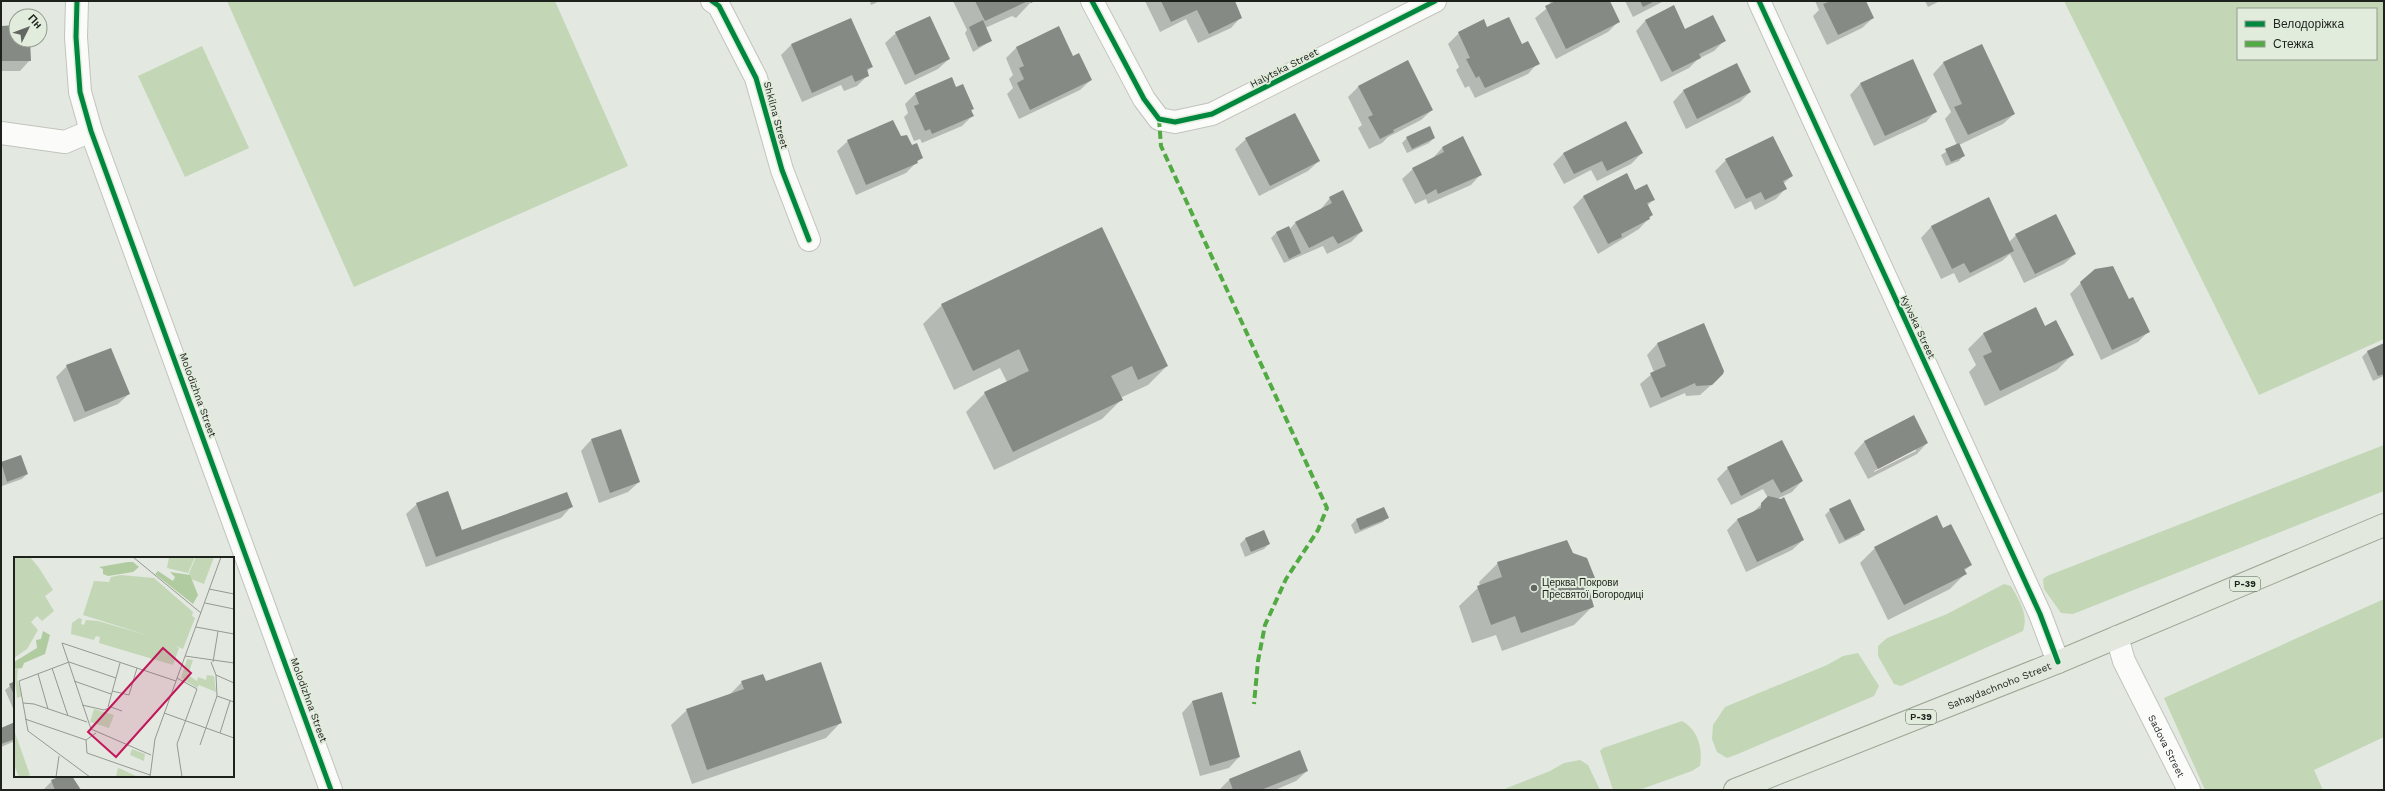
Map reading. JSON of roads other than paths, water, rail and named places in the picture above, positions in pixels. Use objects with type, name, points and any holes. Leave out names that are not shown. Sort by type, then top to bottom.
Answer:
[{"type":"main road","name":"Р-39","points":[[2111,640],[2384,525]]},
{"type":"main road","name":"Sahaydachnoho Street","points":[[1735,790],[2111,640]]},
{"type":"street","name":"Molodizhna Street","points":[[77,1],[76,38],[80,92],[91,131],[331,790]]},
{"type":"street","name":"Shkilna Street","points":[[712,1],[719,6],[756,78],[782,170],[809,240]]},
{"type":"street","name":"Halytska Street","points":[[1092,1],[1144,99],[1158,118],[1175,122],[1212,114],[1435,1]]},
{"type":"street","name":"Kyivska Street","points":[[1759,1],[2040,614],[2058,662]]},
{"type":"street","points":[[1,133],[64,142],[91,131]]},
{"type":"street","name":"Sadova Street","points":[[2111,640],[2145,701],[2189,790]]},
{"type":"place","name":"Церква Покрови Пресвятої Богородиці","points":[[1534,588]]}]
